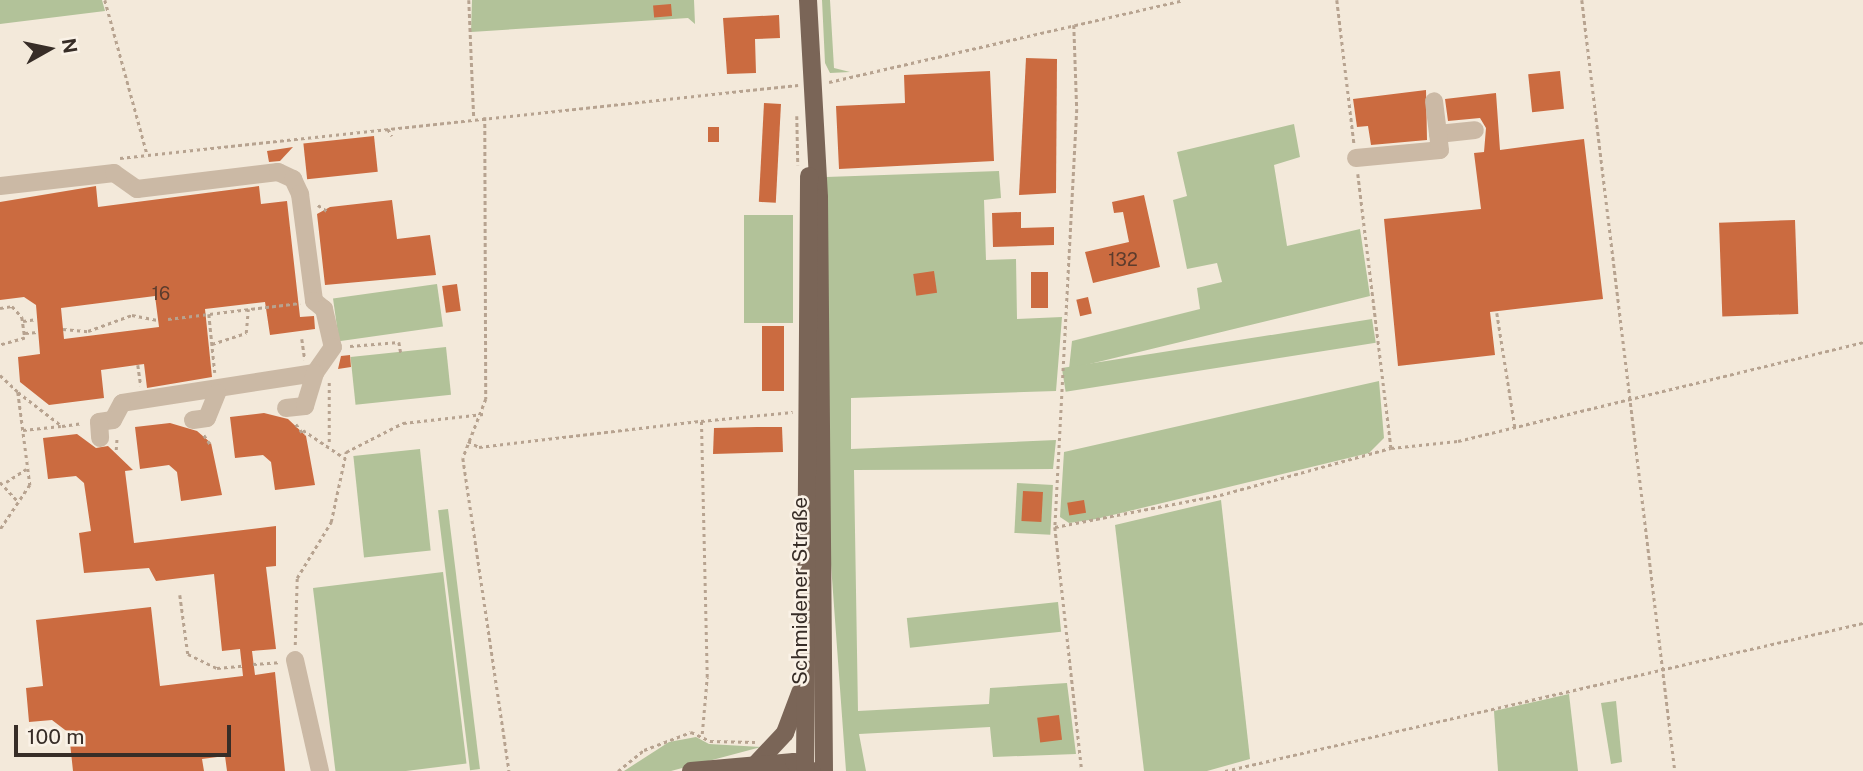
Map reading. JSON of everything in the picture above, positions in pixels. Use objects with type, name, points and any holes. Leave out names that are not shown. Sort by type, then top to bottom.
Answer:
[{"type":"main road","name":"Schmidener Straße","points":[[807,769],[806,675],[819,198],[803,85],[808,0]]},
{"type":"main road","name":"Schmidener Straße","points":[[814,411],[824,771]]},
{"type":"main road","name":"Schmidener Straße","points":[[764,767],[785,733],[806,675]]},
{"type":"main road","points":[[823,719],[837,771]]},
{"type":"main road","points":[[691,771],[764,767],[807,769]]},
{"type":"lane","points":[[1356,159],[1440,150],[1434,101]]},
{"type":"lane","points":[[1438,134],[1475,131]]},
{"type":"lane","points":[[0,186],[114,173],[137,189],[278,172],[293,180],[300,194],[314,301],[324,309],[333,347],[314,371],[305,406],[286,408]]},
{"type":"lane","points":[[193,420],[207,418],[217,393],[228,383],[314,371]]},
{"type":"lane","points":[[99,430],[113,420],[122,403],[217,393]]},
{"type":"lane","points":[[295,660],[320,771]]},
{"type":"path","points":[[105,0],[147,154],[803,85],[1184,0]]},
{"type":"path","points":[[469,0],[474,118]]},
{"type":"path","points":[[1337,0],[1391,448]]},
{"type":"path","points":[[1582,0],[1675,771]]},
{"type":"path","points":[[1074,25],[1076,109],[1055,527],[1083,771]]},
{"type":"path","points":[[485,117],[489,169],[483,414],[468,441],[463,457],[509,771]]},
{"type":"path","points":[[388,129],[392,136]]},
{"type":"path","points":[[168,319],[314,301]]},
{"type":"path","points":[[0,308],[12,306],[23,321],[25,338],[0,345]]},
{"type":"path","points":[[212,344],[246,333],[248,309]]},
{"type":"path","points":[[1497,313],[1516,427]]},
{"type":"path","points":[[209,314],[217,393]]},
{"type":"path","points":[[63,329],[88,331],[132,315],[158,320]]},
{"type":"path","points":[[23,321],[37,319]]},
{"type":"path","points":[[24,333],[38,331]]},
{"type":"path","points":[[302,339],[314,371],[333,400],[329,442]]},
{"type":"path","points":[[333,347],[399,342],[401,352]]},
{"type":"path","points":[[1055,527],[1220,495],[1391,448],[1408,451],[1516,427],[1630,396],[1863,342]]},
{"type":"path","points":[[138,365],[141,383]]},
{"type":"path","points":[[0,375],[62,426]]},
{"type":"path","points":[[0,530],[30,485],[18,392]]},
{"type":"path","points":[[468,441],[491,446],[702,421],[814,411]]},
{"type":"path","points":[[343,457],[403,424],[483,414]]},
{"type":"path","points":[[702,421],[707,677],[702,734]]},
{"type":"path","points":[[23,430],[62,426],[99,430]]},
{"type":"path","points":[[303,430],[329,442],[343,457]]},
{"type":"path","points":[[253,664],[295,660],[297,578],[331,522],[343,457]]},
{"type":"path","points":[[0,482],[6,482],[27,468]]},
{"type":"path","points":[[6,482],[18,502]]},
{"type":"path","points":[[180,595],[188,654],[217,668],[242,666]]},
{"type":"path","points":[[1225,771],[1863,623]]},
{"type":"path","points":[[618,771],[669,737],[702,734],[726,743],[762,742]]},
{"type":"green space","points":[[0,0],[102,0],[105,11],[0,24]]},
{"type":"green space","points":[[472,0],[694,0],[695,24],[688,18],[471,32]]},
{"type":"green space","points":[[822,0],[830,0],[834,68],[850,72],[830,73],[825,63]]},
{"type":"green space","points":[[1294,124],[1300,157],[1274,165],[1287,246],[1360,229],[1370,296],[1069,369],[1072,341],[1200,309],[1197,288],[1222,282],[1217,263],[1187,269],[1173,200],[1187,196],[1177,152]]},
{"type":"green space","points":[[999,171],[1001,198],[984,200],[986,260],[1016,259],[1017,319],[1062,317],[1056,391],[851,398],[851,449],[1056,440],[1053,469],[854,470],[858,711],[989,704],[990,688],[1067,683],[1076,754],[993,757],[990,727],[859,734],[866,771],[846,771],[830,551],[826,177]]},
{"type":"green space","points":[[744,215],[793,215],[793,323],[744,323]]},
{"type":"green space","points":[[437,284],[443,327],[339,341],[333,299]]},
{"type":"green space","points":[[1372,319],[1376,343],[1066,392],[1062,368]]},
{"type":"green space","points":[[446,347],[451,395],[356,405],[351,357]]},
{"type":"green space","points":[[1379,381],[1384,438],[1369,453],[1096,519],[1069,523],[1060,517],[1064,452]]},
{"type":"green space","points":[[420,449],[431,550],[364,557],[353,456]]},
{"type":"green space","points":[[1017,483],[1053,485],[1050,535],[1014,533]]},
{"type":"green space","points":[[1221,500],[1250,759],[1207,771],[1144,771],[1115,525]]},
{"type":"green space","points":[[448,509],[480,769],[470,770],[438,510]]},
{"type":"green space","points":[[443,572],[467,764],[406,771],[335,771],[313,588]]},
{"type":"green space","points":[[1058,602],[1061,632],[910,648],[907,618]]},
{"type":"green space","points":[[1569,694],[1578,771],[1498,771],[1494,711]]},
{"type":"green space","points":[[1616,701],[1622,762],[1611,764],[1601,703]]},
{"type":"green space","points":[[696,737],[709,744],[761,747],[671,771],[624,771],[669,742]]},
{"type":"building","points":[[671,4],[672,16],[654,18],[653,6]]},
{"type":"building","points":[[779,15],[780,38],[755,39],[756,73],[727,74],[723,18]]},
{"type":"building","points":[[1026,58],[1057,59],[1056,193],[1019,195]]},
{"type":"building","points":[[990,71],[994,161],[839,169],[836,106],[905,103],[904,75]]},
{"type":"building","points":[[1560,71],[1564,109],[1532,112],[1528,74]]},
{"type":"building","points":[[1426,90],[1427,140],[1371,145],[1368,126],[1357,127],[1353,99]]},
{"type":"building","points":[[1496,93],[1500,150],[1584,139],[1603,299],[1490,312],[1495,355],[1398,366],[1384,219],[1481,209],[1474,153],[1484,152],[1486,128],[1480,118],[1448,121],[1445,99]]},
{"type":"building","points":[[764,103],[781,104],[776,203],[759,202]]},
{"type":"building","points":[[708,127],[719,127],[719,142],[708,142]]},
{"type":"building","points":[[374,136],[378,172],[307,179],[303,143]]},
{"type":"building","points":[[293,147],[280,161],[269,162],[267,151]]},
{"type":"building","points":[[96,186],[98,207],[259,186],[261,204],[287,201],[300,317],[314,316],[315,329],[270,335],[265,302],[205,309],[212,377],[147,388],[144,364],[101,370],[104,398],[49,405],[20,382],[18,357],[40,354],[36,305],[24,297],[0,300],[0,202]],"holes":[[[155,296],[159,327],[64,339],[61,308]]]},
{"type":"building","points":[[1144,195],[1160,267],[1093,283],[1085,252],[1129,242],[1123,212],[1114,213],[1112,202]]},
{"type":"building","points":[[392,200],[397,239],[430,235],[436,275],[325,285],[317,214],[330,207]]},
{"type":"building","points":[[1021,212],[1021,228],[1054,227],[1054,245],[993,247],[992,213]]},
{"type":"building","points":[[1795,220],[1798,314],[1722,317],[1719,223]]},
{"type":"building","points":[[934,271],[937,293],[916,296],[913,274]]},
{"type":"building","points":[[1031,272],[1048,272],[1048,308],[1031,308]]},
{"type":"building","points":[[457,284],[461,311],[446,313],[442,286]]},
{"type":"building","points":[[1088,297],[1092,314],[1080,316],[1076,300]]},
{"type":"building","points":[[762,326],[784,326],[784,391],[762,391]]},
{"type":"building","points":[[350,355],[351,367],[338,369],[341,356]]},
{"type":"building","points":[[264,413],[288,419],[306,436],[315,485],[275,490],[271,462],[263,455],[235,458],[230,417]]},
{"type":"building","points":[[170,423],[197,431],[211,443],[222,495],[181,501],[177,472],[169,465],[140,469],[135,427]]},
{"type":"building","points":[[782,427],[783,452],[713,454],[714,428]]},
{"type":"building","points":[[77,434],[96,448],[108,446],[133,470],[125,471],[134,543],[276,526],[276,566],[266,567],[276,649],[252,651],[255,675],[275,672],[285,771],[227,771],[225,756],[202,759],[204,771],[73,771],[69,733],[52,720],[29,722],[26,688],[43,686],[36,620],[151,607],[160,686],[243,676],[240,649],[222,651],[214,574],[156,581],[149,568],[84,573],[79,533],[91,531],[84,483],[76,476],[48,479],[43,438]]},
{"type":"building","points":[[1023,491],[1043,492],[1041,522],[1021,521]]},
{"type":"building","points":[[1084,500],[1086,513],[1069,515],[1067,503]]},
{"type":"building","points":[[1059,715],[1062,740],[1040,742],[1037,718]]}]
